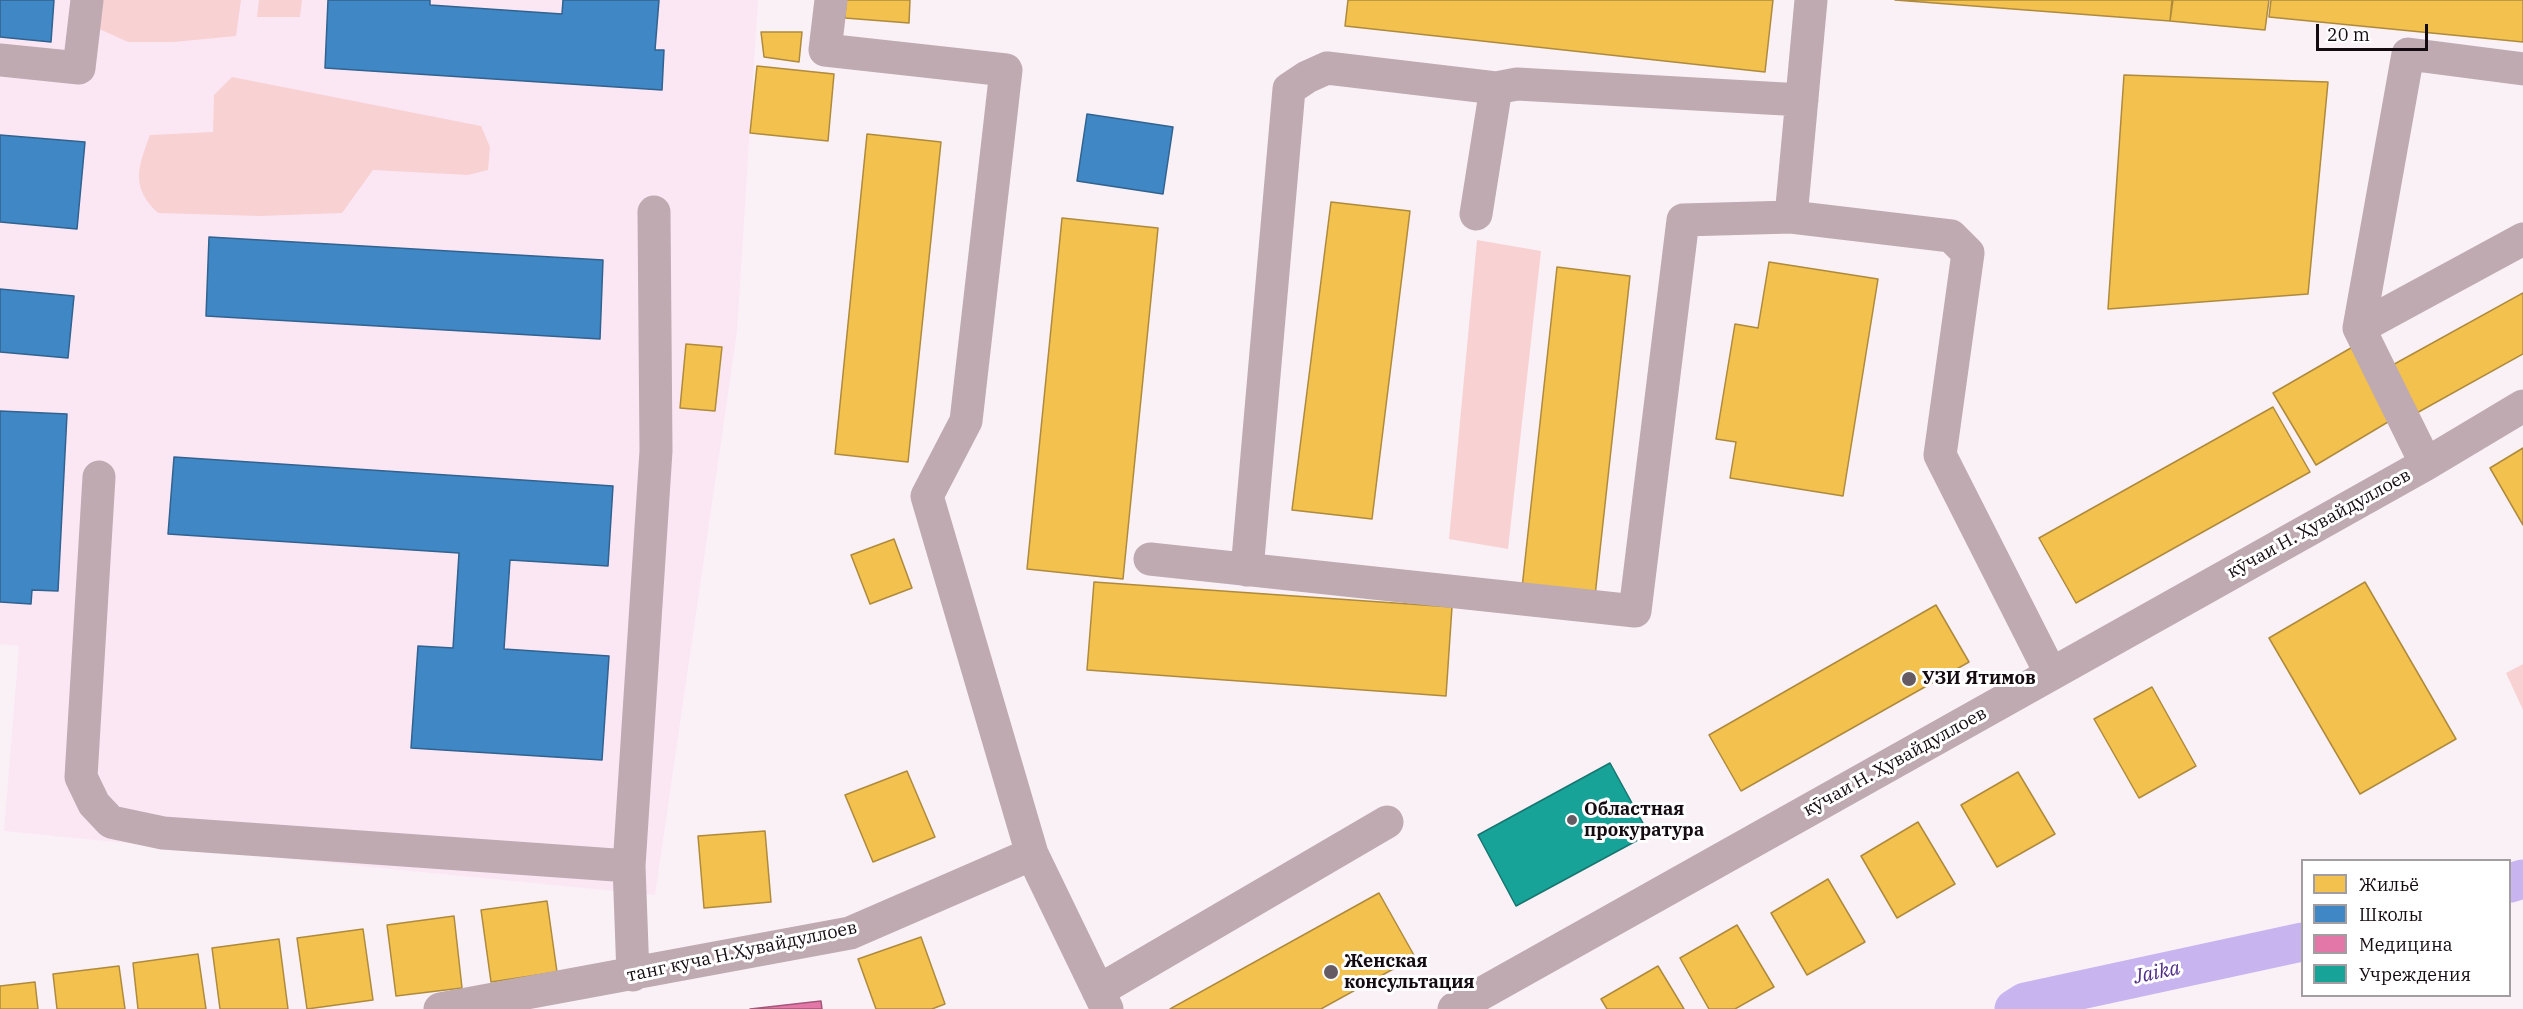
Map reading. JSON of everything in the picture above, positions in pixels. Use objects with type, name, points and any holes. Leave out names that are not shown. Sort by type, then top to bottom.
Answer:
[{"type":"street","points":[[0,60],[79,68],[87,0]]},
{"type":"street","points":[[831,0],[825,50],[1006,70],[966,421],[927,496],[1032,854],[1103,1000],[1386,822]]},
{"type":"street","points":[[1791,218],[1812,0]]},
{"type":"street","points":[[2426,464],[2359,328],[2408,54],[2523,69]]},
{"type":"street","points":[[1247,570],[1290,89],[1307,77],[1327,68],[1496,88],[1517,84],[1802,100]]},
{"type":"street","points":[[1476,214],[1496,88]]},
{"type":"street","points":[[633,975],[629,866],[656,451],[654,212]]},
{"type":"street","points":[[1150,559],[1635,612],[1683,220],[1791,218],[1951,236],[1968,253],[1940,455],[2051,674]]},
{"type":"street","points":[[2359,328],[2523,239]]},
{"type":"street","name":"кӯчаи Н. Ҳувайдуллоев","points":[[1454,1009],[2426,464],[2523,406]]},
{"type":"street","points":[[99,477],[81,777],[94,804],[111,822],[163,833],[629,866]]},
{"type":"street","name":"танг куча Н.Ҳувайдуллоев","points":[[440,1009],[850,933],[1032,854]]},
{"type":"shaded area","points":[[0,0],[758,0],[737,332],[655,895],[4,831],[19,646],[0,644]]},
{"type":"shaded area","points":[[100,0],[241,0],[236,36],[174,42],[128,42],[97,28]]},
{"type":"shaded area","points":[[259,0],[302,0],[300,17],[257,17]]},
{"type":"shaded area","points":[[232,77],[481,126],[490,147],[488,170],[468,175],[373,170],[342,213],[260,216],[158,213],[143,194],[139,176],[142,157],[150,135],[213,132],[214,95]]},
{"type":"shaded area","points":[[1477,240],[1541,251],[1508,549],[1449,539]]},
{"type":"shaded area","points":[[2523,664],[2523,710],[2506,673]]},
{"type":"building: Жильё","points":[[846,0],[910,0],[909,23],[845,18]]},
{"type":"building: Жильё","points":[[1348,0],[1773,0],[1765,72],[1345,26]]},
{"type":"building: Жильё","points":[[1895,0],[2172,0],[2170,21]]},
{"type":"building: Жильё","points":[[2173,0],[2269,0],[2265,30],[2170,21]]},
{"type":"building: Жильё","points":[[2271,0],[2523,0],[2523,42],[2269,17]]},
{"type":"building: Жильё","points":[[761,32],[802,32],[799,62],[764,57]]},
{"type":"building: Жильё","points":[[757,66],[834,74],[828,141],[750,133]]},
{"type":"building: Жильё","points":[[2124,75],[2328,82],[2308,294],[2108,309]]},
{"type":"building: Жильё","points":[[867,134],[941,142],[908,462],[835,454]]},
{"type":"building: Жильё","points":[[1331,202],[1410,211],[1372,519],[1292,510]]},
{"type":"building: Жильё","points":[[1062,218],[1158,228],[1123,579],[1027,569]]},
{"type":"building: Жильё","points":[[1769,262],[1878,279],[1843,496],[1730,478],[1736,442],[1716,439],[1735,324],[1758,328]]},
{"type":"building: Жильё","points":[[1557,267],[1630,276],[1595,596],[1522,588]]},
{"type":"building: Жильё","points":[[2523,293],[2523,354],[2415,414],[2389,367]]},
{"type":"building: Жильё","points":[[686,344],[722,347],[715,411],[680,408]]},
{"type":"building: Жильё","points":[[2356,345],[2398,416],[2316,465],[2273,393]]},
{"type":"building: Жильё","points":[[2273,407],[2310,472],[2076,603],[2039,538]]},
{"type":"building: Жильё","points":[[2523,448],[2523,525],[2490,468]]},
{"type":"building: Жильё","points":[[894,539],[912,588],[870,604],[851,555]]},
{"type":"building: Жильё","points":[[1094,582],[1452,607],[1446,696],[1087,670]]},
{"type":"building: Жильё","points":[[2365,582],[2456,739],[2360,794],[2269,638]]},
{"type":"building: Жильё","points":[[1936,605],[1969,662],[1741,791],[1709,735]]},
{"type":"building: Жильё","points":[[2152,687],[2196,766],[2139,798],[2094,719]]},
{"type":"building: Жильё","points":[[907,771],[935,837],[873,862],[845,795]]},
{"type":"building: Жильё","points":[[2018,772],[2055,834],[1997,867],[1961,805]]},
{"type":"building: Жильё","points":[[1918,822],[1955,884],[1897,918],[1861,856]]},
{"type":"building: Жильё","points":[[765,831],[771,902],[704,908],[698,836]]},
{"type":"building: Жильё","points":[[1828,879],[1865,942],[1807,975],[1771,913]]},
{"type":"building: Жильё","points":[[1379,893],[1415,957],[1321,1009],[1170,1009]]},
{"type":"building: Жильё","points":[[547,901],[557,972],[491,982],[481,910]]},
{"type":"building: Жильё","points":[[454,916],[462,988],[396,996],[387,925]]},
{"type":"building: Жильё","points":[[1737,925],[1774,987],[1735,1009],[1709,1009],[1680,958]]},
{"type":"building: Жильё","points":[[363,929],[373,1000],[307,1009],[297,938]]},
{"type":"building: Жильё","points":[[921,937],[945,1004],[932,1009],[876,1009],[858,959]]},
{"type":"building: Жильё","points":[[279,939],[288,1009],[220,1009],[212,948]]},
{"type":"building: Жильё","points":[[198,954],[206,1009],[138,1009],[133,963]]},
{"type":"building: Жильё","points":[[119,966],[125,1009],[57,1009],[53,974]]},
{"type":"building: Жильё","points":[[1658,966],[1684,1009],[1607,1009],[1601,999]]},
{"type":"building: Жильё","points":[[35,982],[38,1009],[0,1009],[0,986]]},
{"type":"building: Школы","points":[[0,0],[54,0],[51,42],[0,37]]},
{"type":"building: Школы","points":[[328,0],[430,0],[430,5],[562,14],[563,0],[659,0],[655,50],[664,50],[662,90],[325,68]]},
{"type":"building: Школы","points":[[1087,114],[1173,127],[1163,194],[1077,181]]},
{"type":"building: Школы","points":[[0,135],[85,142],[77,229],[0,222]]},
{"type":"building: Школы","points":[[209,237],[603,260],[600,339],[206,316]]},
{"type":"building: Школы","points":[[0,289],[74,296],[68,358],[0,352]]},
{"type":"building: Школы","points":[[0,411],[67,414],[58,591],[32,590],[31,604],[0,602]]},
{"type":"building: Школы","points":[[174,457],[613,486],[608,566],[510,560],[504,649],[609,656],[602,760],[411,748],[418,646],[453,648],[459,553],[168,534]]},
{"type":"building: Медицина","points":[[821,1001],[822,1009],[750,1009]]},
{"type":"building: Учреждения","points":[[1610,763],[1649,834],[1516,906],[1478,835]]},
{"type":"waterway","name":"Jaika","points":[[2511,883],[2523,879]]},
{"type":"waterway","name":"Jaika","points":[[2014,1009],[2025,1002],[2301,942]]},
{"type":"place","name":"УЗИ Ятимов","points":[[1909,679]]},
{"type":"place","name":"Областная прокуратура","points":[[1572,820]]},
{"type":"place","name":"Женская консультация","points":[[1331,972]]}]
